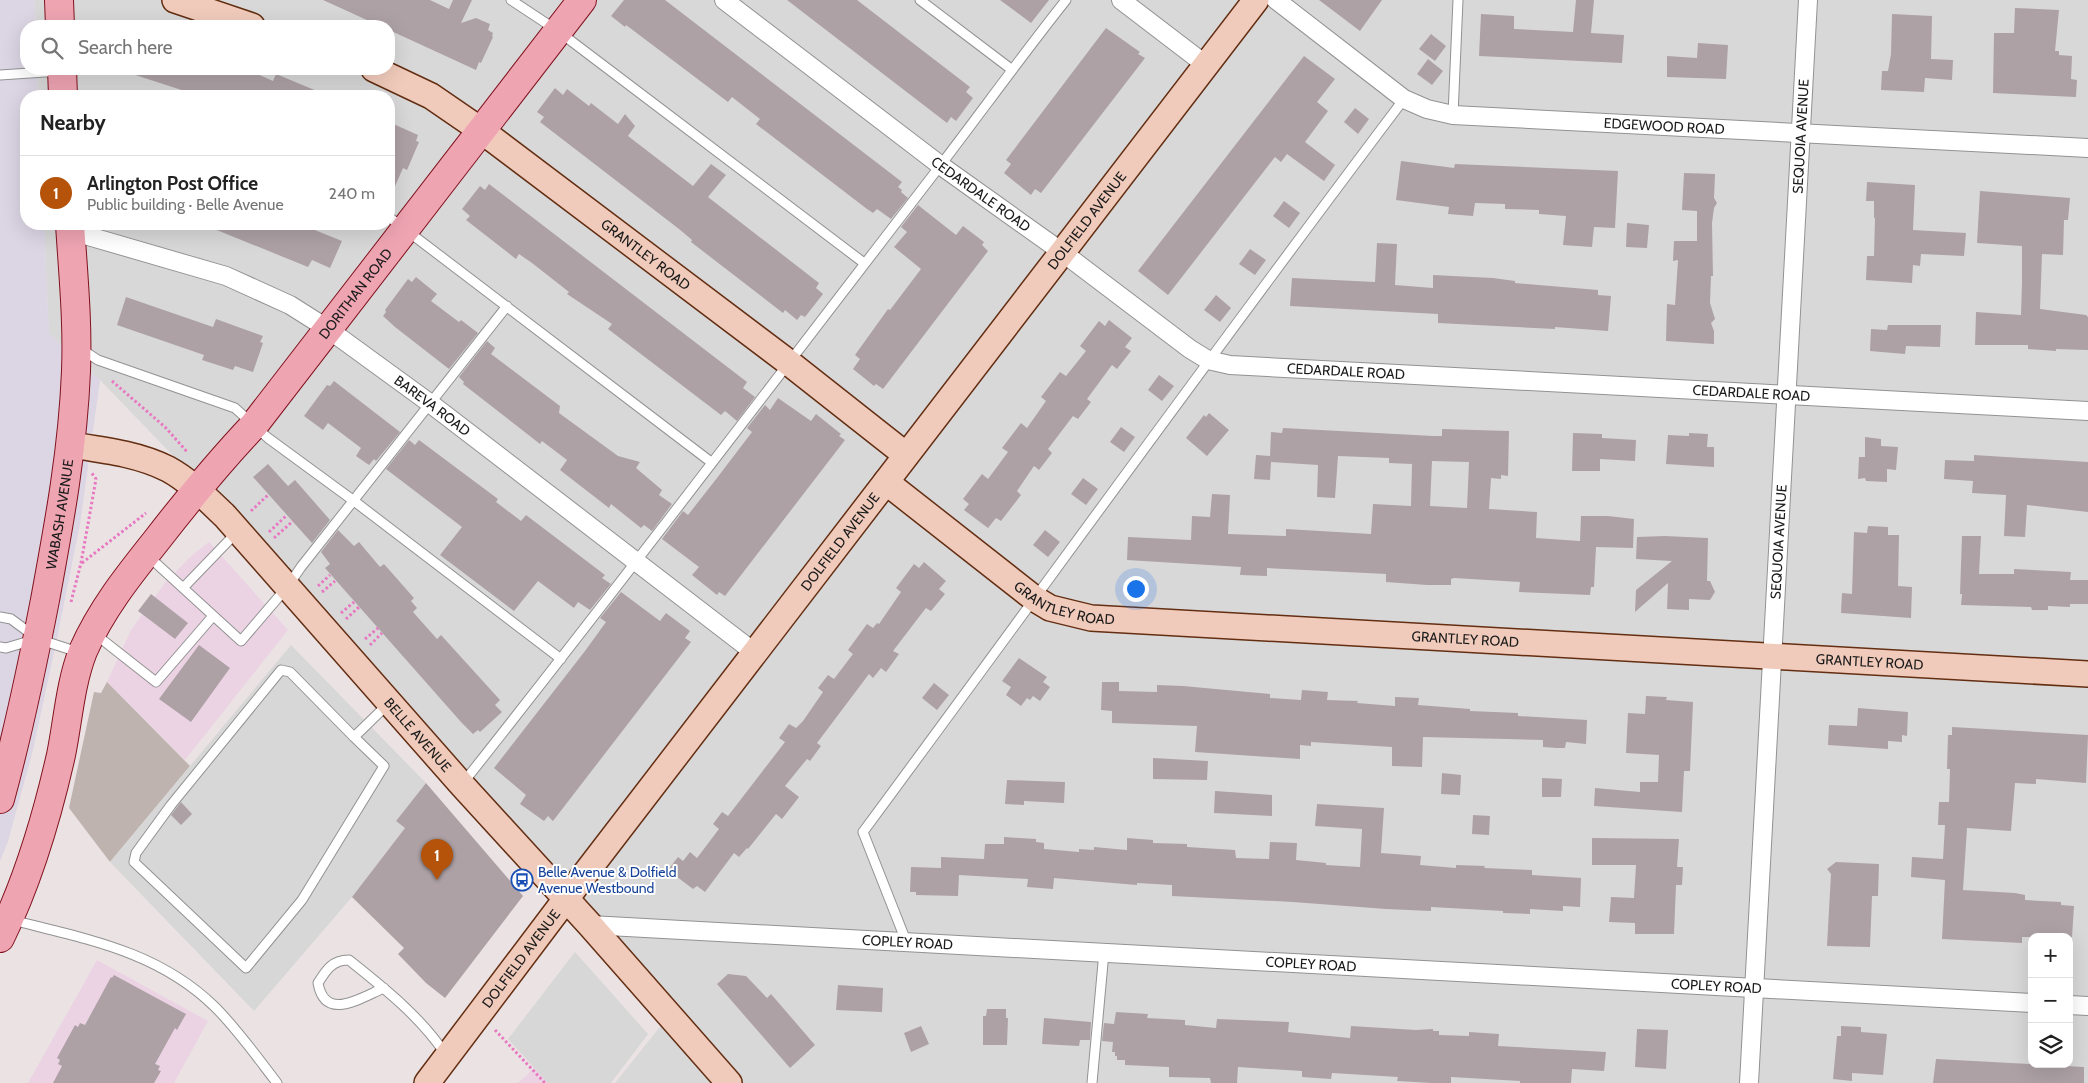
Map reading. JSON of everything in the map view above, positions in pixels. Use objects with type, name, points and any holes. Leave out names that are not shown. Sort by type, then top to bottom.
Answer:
[{"type":"main road","points":[[60,0],[60,20]]},
{"type":"main road","name":"DORITHAN ROAD","points":[[397,223],[482,131],[582,0]]},
{"type":"main road","name":"WABASH AVENUE","points":[[0,799],[15,746],[38,639],[65,496],[71,444],[76,346],[76,303],[70,230]]},
{"type":"main road","name":"DORITHAN ROAD","points":[[196,489],[254,425],[328,329],[392,230]]},
{"type":"main road","points":[[5,929],[38,840],[61,755],[70,701],[87,643],[96,622],[120,586],[196,489]]},
{"type":"street","points":[[175,0],[234,20]]},
{"type":"street","name":"CEDARDALE ROAD","points":[[724,0],[940,165],[1062,252],[1190,349],[1208,360],[1230,364],[2088,411]]},
{"type":"street","points":[[1121,0],[1206,65]]},
{"type":"street","name":"DOLFIELD AVENUE","points":[[427,1083],[566,898],[1256,0]]},
{"type":"street","name":"EDGEWOOD ROAD","points":[[1276,0],[1404,99],[1427,109],[1453,115],[2088,148]]},
{"type":"street","name":"SEQUOIA AVENUE","points":[[1749,1083],[1788,395],[1808,0]]},
{"type":"street","name":"GRANTLEY ROAD","points":[[387,75],[431,96],[482,131],[788,362],[906,455]]},
{"type":"street","name":"BAREVA ROAD","points":[[80,230],[226,276],[290,304],[328,329],[431,404],[755,653]]},
{"type":"street","name":"BELLE AVENUE","points":[[71,444],[118,452],[141,458],[168,469],[244,521],[288,586],[462,785],[566,898],[729,1083]]},
{"type":"street","name":"GRANTLEY ROAD","points":[[886,482],[1036,599],[1050,608],[1091,618],[2088,674]]},
{"type":"street","name":"COPLEY ROAD","points":[[590,925],[2028,1003]]},
{"type":"street","points":[[2073,1005],[2088,1006]]},
{"type":"lane","points":[[511,0],[558,31],[864,263]]},
{"type":"lane","points":[[920,0],[1011,69]]},
{"type":"lane","points":[[462,785],[636,562],[940,165],[1011,69],[1066,0]]},
{"type":"lane","points":[[1453,115],[1458,0]]},
{"type":"lane","points":[[0,75],[64,85]]},
{"type":"lane","points":[[906,942],[864,832],[1036,599],[1208,360],[1404,99]]},
{"type":"lane","points":[[397,223],[711,462]]},
{"type":"lane","points":[[146,553],[241,641],[288,586],[506,306]]},
{"type":"lane","points":[[76,346],[98,360],[227,404],[242,413],[268,438],[354,501],[560,659]]},
{"type":"lane","points":[[183,588],[244,521]]},
{"type":"lane","points":[[0,647],[6,648],[38,639],[87,643],[156,682],[213,616]]},
{"type":"lane","points":[[0,617],[11,619],[38,639]]},
{"type":"lane","points":[[281,670],[290,672],[354,737],[384,766],[302,900],[246,968],[134,862],[136,853],[171,805],[281,670]]},
{"type":"lane","points":[[354,737],[390,702]]},
{"type":"lane","points":[[5,929],[116,947],[161,967],[191,987],[214,1006],[237,1030],[277,1083]]},
{"type":"lane","points":[[1092,1083],[1104,952]]},
{"type":"lane","points":[[384,988],[349,1003],[335,1005],[326,1002],[320,994],[318,983],[327,968],[334,962],[349,960],[384,988],[434,1038],[447,1056]]},
{"type":"path","points":[[105,376],[126,391],[165,427],[192,457]]},
{"type":"path","points":[[69,610],[81,563],[96,479],[91,471]]},
{"type":"path","points":[[244,521],[269,494]]},
{"type":"path","points":[[81,563],[152,509]]},
{"type":"path","points":[[269,532],[287,515]]},
{"type":"path","points":[[274,538],[293,521]]},
{"type":"path","points":[[318,586],[330,575]]},
{"type":"path","points":[[322,592],[335,581]]},
{"type":"path","points":[[341,613],[354,602]]},
{"type":"path","points":[[346,619],[359,607]]},
{"type":"path","points":[[365,639],[378,628]]},
{"type":"path","points":[[370,645],[382,633]]},
{"type":"path","points":[[495,1030],[545,1083]]},
{"type":"shaded area","points":[[0,0],[34,0],[36,20],[20,20],[20,75],[37,75],[38,90],[20,90],[20,230],[44,230],[49,334],[100,380],[80,524],[56,643],[33,750],[8,841],[0,861]]},
{"type":"shaded area","points":[[34,0],[2088,0],[2088,1083],[615,1083],[671,1013],[206,490],[100,380],[49,334],[44,230],[395,230],[395,90],[38,90],[37,75],[395,75],[395,20],[36,20]]},
{"type":"shaded area","points":[[209,542],[288,630],[185,760],[107,682],[131,630],[164,584],[191,556]]},
{"type":"shaded area","points":[[291,645],[426,783],[396,821],[405,828],[352,897],[254,1011],[110,862]]},
{"type":"shaded area","points":[[107,682],[190,766],[110,862],[69,808],[94,692],[101,693]]},
{"type":"shaded area","points":[[575,952],[648,1034],[611,1083],[548,1083],[508,1039]]},
{"type":"shaded area","points":[[97,960],[208,1021],[174,1083],[28,1083]]},
{"type":"shaded area","points":[[534,1067],[548,1083],[518,1083],[528,1074]]},
{"type":"building","points":[[323,0],[430,0],[449,9],[453,0],[472,0],[461,23],[476,18],[490,24],[488,30],[493,33],[493,37],[476,70],[395,33],[395,20],[367,20]]},
{"type":"building","points":[[624,0],[665,0],[902,182],[898,187],[908,198],[891,219],[877,209],[873,213],[867,209],[756,124],[760,119],[732,97],[728,102],[626,25],[625,27],[611,16]]},
{"type":"building","points":[[787,0],[857,0],[970,87],[966,92],[973,98],[956,121],[951,117],[947,123]]},
{"type":"building","points":[[1000,0],[1049,0],[1031,23]]},
{"type":"building","points":[[1319,0],[1382,0],[1360,31]]},
{"type":"building","points":[[1576,0],[1594,0],[1591,33],[1624,35],[1622,63],[1479,56],[1481,14],[1514,16],[1514,29],[1573,32]]},
{"type":"building","points":[[2015,8],[2059,10],[2055,51],[2059,51],[2059,55],[2072,56],[2071,79],[2077,80],[2076,97],[1993,93],[1994,33],[2014,33]]},
{"type":"building","points":[[1892,14],[1932,16],[1931,59],[1953,60],[1952,80],[1925,78],[1924,92],[1881,90],[1882,71],[1888,71],[1891,54]]},
{"type":"building","points":[[1106,28],[1140,52],[1138,54],[1145,58],[1041,193],[1035,189],[1031,195],[1004,173],[1011,164],[1006,160]]},
{"type":"building","points":[[1431,34],[1446,46],[1435,61],[1419,49]]},
{"type":"building","points":[[1698,43],[1728,45],[1726,79],[1667,77],[1667,56],[1697,58]]},
{"type":"building","points":[[1304,56],[1335,79],[1317,102],[1328,111],[1305,142],[1335,165],[1324,181],[1287,154],[1281,162],[1275,157],[1168,295],[1138,271]]},
{"type":"building","points":[[1428,59],[1443,71],[1432,85],[1417,74]]},
{"type":"building","points":[[135,75],[260,75],[273,81],[276,75],[278,75],[315,90],[182,90]]},
{"type":"building","points":[[555,88],[563,95],[567,89],[589,106],[591,103],[618,124],[625,114],[635,126],[628,136],[693,186],[711,164],[726,175],[708,197],[819,283],[816,288],[823,294],[805,317],[801,315],[797,320],[785,310],[783,313],[691,242],[692,240],[679,229],[540,122],[544,117],[537,112]]},
{"type":"building","points":[[1355,108],[1369,119],[1358,134],[1344,122]]},
{"type":"building","points":[[395,125],[418,135],[416,141],[419,142],[407,170],[403,168],[395,186]]},
{"type":"building","points":[[1401,161],[1454,168],[1455,164],[1618,171],[1615,228],[1594,227],[1592,247],[1563,245],[1566,216],[1539,214],[1539,210],[1505,209],[1505,204],[1475,203],[1473,216],[1448,214],[1449,207],[1396,200]]},
{"type":"building","points":[[1684,173],[1715,174],[1714,198],[1717,203],[1714,208],[1712,223],[1713,276],[1711,276],[1710,303],[1715,319],[1711,323],[1714,331],[1714,344],[1666,341],[1667,304],[1675,305],[1678,260],[1673,261],[1674,241],[1697,241],[1697,211],[1682,210]]},
{"type":"building","points":[[1867,182],[1915,185],[1913,230],[1966,233],[1964,256],[1921,254],[1920,266],[1913,265],[1912,283],[1866,280],[1867,256],[1874,256],[1875,218],[1874,201],[1866,201]]},
{"type":"building","points":[[489,184],[747,382],[743,388],[755,397],[737,421],[725,411],[721,415],[608,329],[612,324],[567,294],[569,292],[532,263],[519,254],[516,259],[466,220],[470,216],[462,209],[480,186],[485,190]]},
{"type":"building","points":[[1980,191],[2070,198],[2068,220],[2064,220],[2063,255],[2042,254],[2040,309],[2086,315],[2088,317],[2088,350],[2056,349],[2056,351],[2028,349],[2028,345],[1975,345],[1976,312],[2021,315],[2022,246],[1977,243]]},
{"type":"building","points":[[1284,201],[1300,213],[1289,228],[1273,216]]},
{"type":"building","points":[[918,205],[956,235],[963,226],[984,242],[982,245],[988,251],[883,389],[876,384],[874,386],[853,369],[860,359],[855,355],[888,309],[890,310],[921,269],[894,247],[907,232],[901,227]]},
{"type":"building","points":[[1627,223],[1649,225],[1647,248],[1626,247]]},
{"type":"building","points":[[217,230],[315,230],[342,241],[330,268],[312,260],[308,267]]},
{"type":"building","points":[[1377,243],[1397,244],[1395,285],[1433,288],[1433,275],[1493,278],[1515,281],[1515,283],[1598,290],[1598,295],[1611,296],[1608,331],[1555,327],[1555,329],[1438,323],[1438,314],[1290,306],[1292,278],[1375,282]]},
{"type":"building","points":[[1250,249],[1266,260],[1255,275],[1239,264]]},
{"type":"building","points":[[416,277],[437,294],[431,301],[459,322],[461,320],[478,333],[449,369],[383,316],[386,312],[385,310],[408,279],[412,282]]},
{"type":"building","points":[[1216,295],[1231,308],[1220,322],[1204,310]]},
{"type":"building","points":[[126,297],[213,327],[216,319],[263,336],[260,342],[263,343],[253,372],[235,366],[233,370],[202,360],[204,355],[117,325]]},
{"type":"building","points":[[1109,320],[1132,338],[1125,347],[1131,351],[1117,369],[1112,365],[1087,399],[1091,402],[1078,419],[1073,416],[1048,449],[1052,453],[1039,470],[1034,466],[1017,491],[1021,495],[1001,521],[996,518],[988,528],[964,510],[969,504],[963,499],[982,474],[988,479],[1008,452],[1002,448],[1021,423],[1027,428],[1046,401],[1041,397],[1060,372],[1066,376],[1086,351],[1080,346],[1099,321],[1105,326]]},
{"type":"building","points":[[1888,325],[1941,325],[1940,347],[1906,346],[1905,354],[1870,351],[1871,329],[1887,330]]},
{"type":"building","points":[[487,341],[495,348],[491,354],[560,406],[559,413],[618,456],[640,462],[636,468],[662,490],[659,495],[672,504],[652,531],[644,525],[641,528],[611,504],[609,508],[560,470],[567,460],[542,441],[540,444],[463,384],[464,382],[459,377]]},
{"type":"building","points":[[1159,375],[1174,386],[1162,401],[1148,390]]},
{"type":"building","points":[[334,381],[400,432],[376,461],[374,459],[369,465],[356,456],[361,448],[328,423],[323,430],[304,416],[327,385],[330,386]]},
{"type":"building","points":[[778,398],[811,421],[816,414],[841,434],[839,436],[845,440],[725,596],[719,592],[717,595],[692,575],[699,567],[662,539],[683,511],[688,515],[717,478],[752,432],[747,428],[765,405],[770,410]]},
{"type":"building","points":[[1209,413],[1229,430],[1207,456],[1186,438],[1204,415],[1206,417]]},
{"type":"building","points":[[1121,427],[1135,437],[1124,452],[1110,442]]},
{"type":"building","points":[[1283,428],[1433,436],[1442,436],[1442,429],[1509,431],[1508,476],[1501,475],[1501,479],[1491,478],[1489,509],[1537,512],[1536,538],[1580,541],[1581,516],[1608,516],[1634,519],[1633,548],[1596,547],[1594,587],[1591,587],[1590,595],[1519,592],[1520,582],[1454,578],[1451,579],[1451,585],[1427,585],[1386,582],[1386,574],[1267,568],[1267,576],[1240,575],[1241,567],[1127,560],[1128,537],[1191,540],[1192,516],[1210,517],[1212,494],[1230,495],[1228,534],[1286,536],[1286,529],[1371,534],[1373,504],[1411,506],[1412,464],[1389,463],[1389,458],[1338,456],[1335,498],[1317,497],[1318,465],[1271,462],[1270,480],[1254,479],[1256,455],[1270,456],[1271,432],[1282,433]],"holes":[[[1432,461],[1469,462],[1467,508],[1430,506]]]},
{"type":"building","points":[[1573,433],[1602,434],[1602,438],[1636,440],[1635,461],[1600,459],[1600,471],[1572,471]]},
{"type":"building","points":[[1689,433],[1708,434],[1707,447],[1714,447],[1714,467],[1666,464],[1668,435],[1689,436]]},
{"type":"building","points":[[1865,437],[1881,439],[1881,446],[1898,447],[1896,470],[1887,469],[1887,482],[1866,481],[1865,478],[1858,479],[1859,457],[1865,457]]},
{"type":"building","points":[[409,440],[415,445],[419,440],[498,499],[496,502],[521,521],[526,515],[605,575],[602,578],[611,584],[590,610],[578,602],[574,608],[538,581],[514,611],[440,555],[462,527],[386,469]]},
{"type":"building","points":[[1974,455],[2088,462],[2088,512],[2027,505],[2025,537],[2004,536],[2006,495],[1972,493],[1973,481],[1944,479],[1945,460],[1974,461]]},
{"type":"building","points":[[268,464],[288,486],[295,480],[330,520],[312,543],[253,477]]},
{"type":"building","points":[[1083,478],[1098,489],[1086,505],[1071,494]]},
{"type":"building","points":[[1868,526],[1888,527],[1888,535],[1899,535],[1898,586],[1912,587],[1911,618],[1841,613],[1842,593],[1852,594],[1854,532],[1867,533]]},
{"type":"building","points":[[338,530],[354,546],[359,542],[380,567],[384,564],[414,598],[411,601],[417,608],[413,612],[437,639],[441,635],[500,700],[495,705],[502,712],[480,732],[478,730],[473,734],[461,722],[325,568],[330,564],[321,552]]},
{"type":"building","points":[[1045,530],[1060,542],[1048,557],[1033,545]]},
{"type":"building","points":[[1962,536],[1981,536],[1979,574],[2014,574],[2014,569],[2071,572],[2070,580],[2088,580],[2088,604],[2070,604],[2070,607],[2048,606],[2048,610],[2032,610],[2031,607],[1961,605]]},
{"type":"building","points":[[1637,537],[1708,538],[1707,581],[1710,581],[1715,592],[1710,600],[1689,599],[1689,610],[1667,609],[1668,583],[1635,612],[1636,590],[1672,561],[1636,559]]},
{"type":"building","points":[[924,562],[946,581],[939,589],[945,594],[931,611],[926,608],[893,651],[899,654],[886,672],[881,668],[873,678],[869,674],[817,743],[821,746],[810,761],[807,759],[785,786],[799,797],[782,819],[776,814],[748,849],[739,857],[734,853],[705,892],[697,886],[693,889],[668,870],[678,857],[683,861],[690,852],[697,858],[719,829],[713,824],[722,812],[728,816],[785,742],[779,738],[789,724],[796,728],[803,721],[823,692],[818,688],[828,675],[834,679],[853,654],[848,650],[867,624],[873,628],[877,623],[879,624],[901,592],[896,588],[914,564],[919,568]]},
{"type":"building","points":[[621,592],[660,621],[666,613],[690,631],[685,638],[691,642],[553,821],[548,816],[544,821],[520,804],[526,795],[494,768],[606,622],[600,618]]},
{"type":"building","points":[[151,594],[188,623],[175,639],[138,611]]},
{"type":"building","points":[[199,645],[230,668],[191,722],[159,699]]},
{"type":"building","points":[[1019,658],[1047,677],[1043,682],[1050,687],[1040,701],[1033,696],[1030,700],[1027,698],[1021,706],[1006,695],[1011,687],[1002,681]]},
{"type":"building","points":[[1102,682],[1119,682],[1119,691],[1157,692],[1157,685],[1183,686],[1270,694],[1270,698],[1301,700],[1302,690],[1328,692],[1327,700],[1358,701],[1357,703],[1395,706],[1395,697],[1419,698],[1418,705],[1470,709],[1470,711],[1518,713],[1518,716],[1587,720],[1586,744],[1566,742],[1565,748],[1557,748],[1543,747],[1543,740],[1423,737],[1422,767],[1392,766],[1392,747],[1311,742],[1311,746],[1300,745],[1300,759],[1195,752],[1197,726],[1112,723],[1112,711],[1101,710]]},
{"type":"building","points":[[934,683],[949,695],[937,710],[922,698]]},
{"type":"building","points":[[1646,696],[1667,697],[1666,700],[1693,702],[1690,771],[1684,771],[1682,812],[1594,806],[1595,788],[1640,792],[1640,782],[1658,782],[1659,755],[1626,753],[1628,713],[1645,714]]},
{"type":"building","points":[[1858,708],[1908,712],[1907,736],[1902,735],[1902,742],[1888,741],[1888,749],[1828,745],[1829,725],[1857,726]]},
{"type":"building","points":[[1952,727],[2088,735],[2086,783],[2036,779],[2036,784],[2015,783],[2011,831],[1967,828],[1963,890],[2015,893],[2025,895],[2025,900],[2061,902],[2061,905],[2074,906],[2072,933],[2028,933],[2028,937],[2022,937],[2022,943],[1942,939],[1945,880],[1911,877],[1912,857],[1943,859],[1945,825],[1938,825],[1939,802],[1949,802],[1950,769],[1947,769],[1948,735],[1952,735]]},
{"type":"building","points":[[1153,758],[1208,761],[1207,780],[1153,779]]},
{"type":"building","points":[[1442,773],[1461,775],[1460,795],[1441,794]]},
{"type":"building","points":[[1542,778],[1562,779],[1561,797],[1542,797]]},
{"type":"building","points":[[1007,780],[1065,782],[1064,803],[1024,801],[1024,805],[1005,804]]},
{"type":"building","points":[[426,783],[523,896],[445,998],[426,983],[398,954],[404,948],[352,897],[405,828],[396,821]]},
{"type":"building","points":[[1215,791],[1272,795],[1272,816],[1214,813]]},
{"type":"building","points":[[181,802],[192,814],[181,825],[171,815]]},
{"type":"building","points":[[1317,804],[1384,808],[1381,853],[1421,856],[1420,865],[1456,868],[1456,865],[1485,866],[1484,868],[1532,870],[1532,875],[1581,878],[1580,907],[1563,906],[1563,911],[1530,909],[1530,914],[1431,907],[1431,911],[1386,909],[1172,896],[1172,885],[1137,883],[1137,885],[1054,878],[1053,889],[1027,887],[1028,879],[959,875],[958,896],[916,895],[916,892],[910,892],[911,867],[941,868],[941,857],[984,859],[985,844],[1004,844],[1004,837],[1036,839],[1036,842],[1044,843],[1044,849],[1079,852],[1079,849],[1094,850],[1094,847],[1127,850],[1127,838],[1153,840],[1153,843],[1187,844],[1187,847],[1235,850],[1236,858],[1269,859],[1270,842],[1297,843],[1296,860],[1326,863],[1326,865],[1360,867],[1362,829],[1315,826]]},
{"type":"building","points":[[1473,815],[1490,816],[1489,835],[1472,834]]},
{"type":"building","points":[[1592,838],[1679,839],[1677,867],[1683,867],[1682,885],[1676,885],[1674,934],[1635,934],[1635,923],[1609,922],[1611,897],[1634,898],[1636,865],[1592,865]]},
{"type":"building","points":[[1836,862],[1879,864],[1878,896],[1872,896],[1870,947],[1827,946],[1831,874],[1827,869]]},
{"type":"building","points":[[728,974],[746,976],[767,998],[771,994],[815,1045],[790,1068],[717,984]]},
{"type":"building","points":[[114,975],[186,1014],[177,1030],[175,1028],[155,1064],[160,1066],[158,1070],[161,1071],[154,1083],[53,1083],[62,1066],[58,1064],[60,1060],[57,1058],[75,1025],[78,1027],[80,1023],[85,1025],[111,977]]},
{"type":"building","points":[[838,985],[883,988],[882,1012],[836,1010]]},
{"type":"building","points":[[987,1009],[1006,1009],[1006,1018],[1008,1018],[1007,1045],[983,1045],[983,1016],[986,1016]]},
{"type":"building","points":[[1116,1012],[1148,1014],[1147,1018],[1185,1020],[1185,1025],[1216,1028],[1217,1019],[1289,1022],[1288,1032],[1350,1038],[1351,1026],[1416,1030],[1433,1029],[1433,1031],[1439,1031],[1439,1035],[1469,1036],[1469,1032],[1499,1034],[1498,1046],[1606,1052],[1604,1071],[1572,1069],[1571,1083],[1520,1083],[1520,1081],[1451,1077],[1451,1083],[1432,1083],[1397,1081],[1398,1077],[1332,1073],[1331,1079],[1302,1077],[1302,1071],[1238,1067],[1237,1083],[1211,1083],[1210,1078],[1169,1077],[1169,1067],[1125,1065],[1125,1060],[1117,1060],[1115,1052],[1112,1052],[1113,1042],[1102,1041],[1104,1023],[1114,1024]]},
{"type":"building","points":[[1044,1018],[1091,1022],[1090,1040],[1080,1040],[1079,1046],[1042,1044]]},
{"type":"building","points":[[921,1026],[929,1044],[911,1052],[904,1033]]},
{"type":"building","points":[[1841,1026],[1861,1027],[1861,1032],[1887,1034],[1883,1075],[1852,1073],[1852,1081],[1833,1079],[1837,1036],[1841,1036]]},
{"type":"building","points":[[1637,1029],[1668,1030],[1666,1069],[1635,1067]]},
{"type":"building","points":[[1936,1059],[2028,1064],[2028,1068],[2084,1067],[2084,1083],[1933,1083]]},
{"type":"place","name":"Arlington Post Office","points":[[437,880]]},
{"type":"place","name":"Belle Avenue & Dolfield Avenue Westbound","points":[[522,880]]}]
